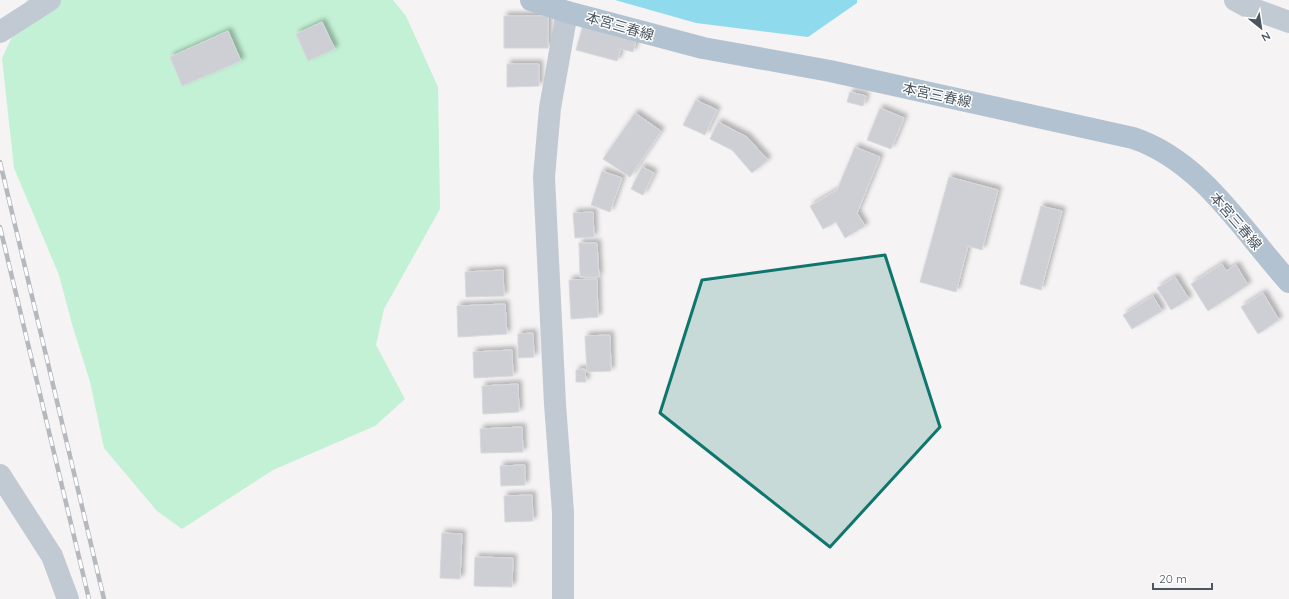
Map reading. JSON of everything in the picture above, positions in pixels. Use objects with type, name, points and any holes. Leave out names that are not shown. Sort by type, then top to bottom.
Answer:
[{"type":"main road","name":"本宮三春線","points":[[532,0],[567,12],[703,48],[830,71],[1133,138],[1149,143],[1171,155],[1186,167],[1219,200],[1289,282]]},
{"type":"street","points":[[0,32],[50,0]]},
{"type":"street","points":[[1235,0],[1248,7],[1289,22]]},
{"type":"street","points":[[563,599],[563,512],[554,404],[544,177],[550,108],[567,12]]},
{"type":"street","points":[[0,475],[52,556],[68,599]]},
{"type":"highlighted area","points":[[885,255],[940,427],[830,547],[660,413],[702,280]]},
{"type":"green space","points":[[27,0],[393,0],[406,16],[438,87],[440,209],[384,309],[376,345],[405,399],[375,426],[273,470],[182,529],[157,511],[104,448],[90,382],[59,275],[14,168],[2,58],[22,16]]},
{"type":"water","points":[[615,0],[857,0],[857,3],[808,37],[696,23]]},
{"type":"building","points":[[504,16],[548,16],[548,48],[504,48]]},
{"type":"building","points":[[322,22],[335,49],[308,61],[296,34]]},
{"type":"building","points":[[583,25],[636,40],[633,52],[621,49],[617,61],[576,50]]},
{"type":"building","points":[[228,31],[241,61],[182,86],[170,57]]},
{"type":"building","points":[[507,64],[539,64],[539,86],[507,87]]},
{"type":"building","points":[[850,92],[866,96],[863,106],[847,102]]},
{"type":"building","points":[[696,100],[717,110],[705,135],[683,125]]},
{"type":"building","points":[[880,108],[904,118],[891,149],[867,140]]},
{"type":"building","points":[[635,113],[661,131],[630,177],[603,159]]},
{"type":"building","points":[[718,122],[747,137],[768,160],[752,173],[732,150],[710,139]]},
{"type":"building","points":[[855,147],[880,157],[857,213],[865,226],[845,238],[836,222],[823,229],[810,206],[837,190]]},
{"type":"building","points":[[642,167],[654,173],[643,195],[631,189]]},
{"type":"building","points":[[602,171],[622,178],[610,212],[591,205]]},
{"type":"building","points":[[949,177],[998,190],[982,250],[968,246],[956,292],[920,282]]},
{"type":"building","points":[[1041,206],[1062,211],[1041,290],[1020,284]]},
{"type":"building","points":[[593,212],[594,237],[575,238],[573,213]]},
{"type":"building","points":[[579,243],[597,243],[599,277],[580,277]]},
{"type":"building","points":[[1222,264],[1226,271],[1236,265],[1248,285],[1208,311],[1191,284]]},
{"type":"building","points":[[503,270],[504,296],[466,297],[465,272]]},
{"type":"building","points":[[1175,277],[1189,299],[1171,310],[1157,288]]},
{"type":"building","points":[[597,279],[598,317],[571,319],[569,280]]},
{"type":"building","points":[[1263,293],[1279,320],[1258,334],[1241,307]]},
{"type":"building","points":[[1153,296],[1162,311],[1132,329],[1123,315]]},
{"type":"building","points":[[505,304],[507,334],[458,337],[457,306]]},
{"type":"building","points":[[533,333],[534,357],[518,358],[518,334]]},
{"type":"building","points":[[610,335],[611,371],[587,372],[585,336]]},
{"type":"building","points":[[512,350],[513,376],[474,378],[473,352]]},
{"type":"building","points":[[585,369],[586,382],[576,382],[576,370]]},
{"type":"building","points":[[518,384],[519,412],[483,414],[482,386]]},
{"type":"building","points":[[522,427],[523,452],[481,453],[480,429]]},
{"type":"building","points":[[525,465],[525,485],[501,486],[500,466]]},
{"type":"building","points":[[532,495],[533,521],[505,522],[504,496]]},
{"type":"building","points":[[442,533],[462,534],[460,579],[440,578]]},
{"type":"building","points":[[475,557],[513,558],[512,587],[474,586]]},
{"type":"railway","points":[[0,162],[104,599]]},
{"type":"railway","points":[[0,227],[89,599]]}]
